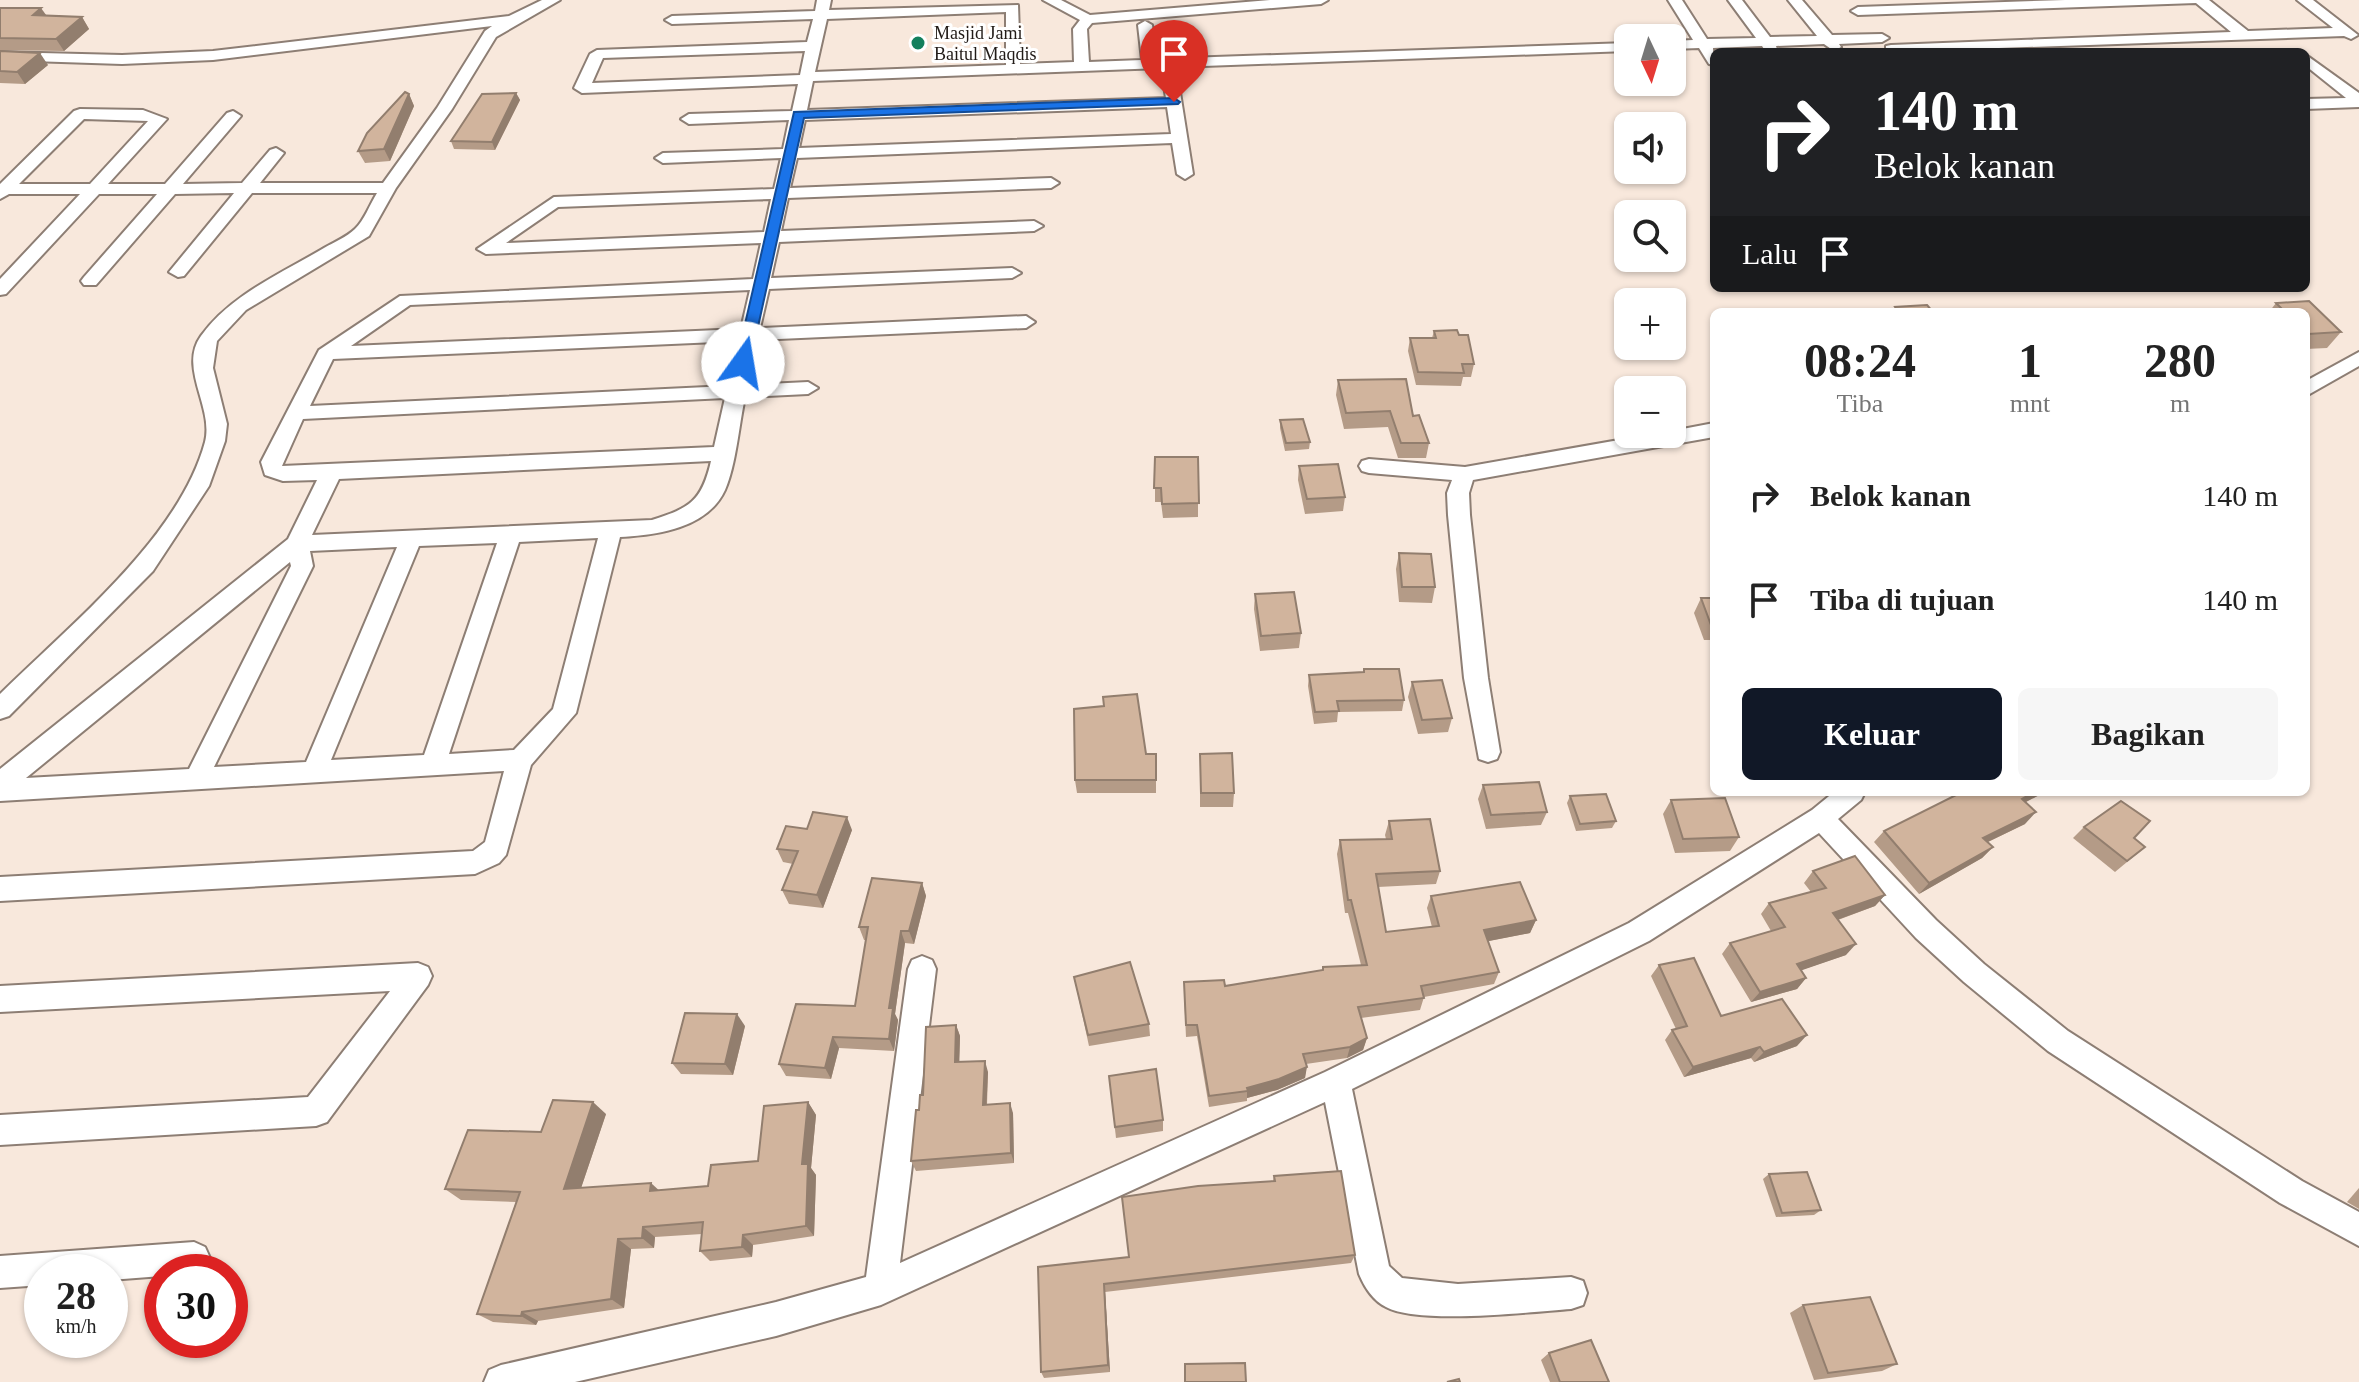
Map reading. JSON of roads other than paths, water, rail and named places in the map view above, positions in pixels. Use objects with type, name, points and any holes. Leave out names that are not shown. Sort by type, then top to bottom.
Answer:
[{"type":"street","points":[[0,709],[145,565],[198,486],[215,441],[217,424],[203,368],[204,347],[209,338],[240,306],[363,232],[388,188],[462,82],[478,49],[490,34],[553,0]]},
{"type":"street","points":[[1050,0],[1088,19],[1109,19],[1173,6],[1321,0]]},
{"type":"street","points":[[1108,0],[1109,19]]},
{"type":"street","points":[[1675,0],[1710,55]]},
{"type":"street","points":[[1735,0],[1769,47]]},
{"type":"street","points":[[1795,0],[1834,46]]},
{"type":"street","points":[[1854,6],[2193,0]]},
{"type":"street","points":[[2200,0],[2245,36]]},
{"type":"street","points":[[2304,0],[2353,37]]},
{"type":"street","points":[[1854,6],[1889,46]]},
{"type":"street","points":[[672,20],[822,8],[1013,8],[1013,69]]},
{"type":"street","points":[[297,544],[652,528],[683,519],[704,506],[715,489],[822,8]]},
{"type":"street","points":[[1082,66],[1080,29],[1088,19]]},
{"type":"street","points":[[0,56],[120,60],[243,53],[392,31],[511,20]]},
{"type":"street","points":[[1145,25],[1150,64]]},
{"type":"street","points":[[1686,45],[1889,46],[2275,35],[2353,37]]},
{"type":"street","points":[[2275,35],[2292,48]]},
{"type":"street","points":[[814,46],[597,54],[582,88],[1614,47]]},
{"type":"street","points":[[1168,63],[1185,174]]},
{"type":"street","points":[[2310,65],[2359,101]]},
{"type":"street","points":[[2310,104],[2359,101]]},
{"type":"street","points":[[689,119],[1174,102]]},
{"type":"street","points":[[0,290],[159,119],[143,115],[80,114],[2,191]]},
{"type":"street","points":[[90,281],[233,116]]},
{"type":"street","points":[[663,158],[1179,138]]},
{"type":"street","points":[[178,272],[276,153]]},
{"type":"street","points":[[1034,226],[486,249],[554,202],[1051,183]]},
{"type":"street","points":[[2,191],[388,188]]},
{"type":"street","points":[[723,454],[283,474],[272,470],[271,462],[326,354],[406,300],[1012,273]]},
{"type":"street","points":[[326,354],[1026,322]]},
{"type":"street","points":[[2310,388],[2359,358]]},
{"type":"street","points":[[295,413],[808,388]]},
{"type":"street","points":[[1369,466],[1465,474],[1530,465],[1710,431]]},
{"type":"street","points":[[0,787],[297,544],[332,471]]},
{"type":"street","points":[[1465,474],[1458,493],[1459,515],[1476,678],[1488,752]]},
{"type":"street","points":[[0,889],[475,862],[490,855],[497,847],[520,760],[564,713],[611,529]]},
{"type":"street","points":[[433,765],[511,534]]},
{"type":"street","points":[[314,772],[411,539]]},
{"type":"street","points":[[196,779],[302,566],[297,544]]},
{"type":"street","points":[[0,787],[520,760]]},
{"type":"street","points":[[501,1382],[776,1319],[881,1289],[1336,1082],[1639,932],[1821,818],[1847,796]]},
{"type":"street","points":[[1821,818],[1926,929],[1974,973],[2058,1041],[2291,1192],[2359,1230]]},
{"type":"street","points":[[881,1289],[922,969]]},
{"type":"street","points":[[0,999],[418,976],[316,1111],[0,1130]]},
{"type":"street","points":[[1336,1082],[1375,1274],[1394,1294],[1458,1300],[1571,1293]]},
{"type":"street","points":[[0,1272],[144,1262]]},
{"type":"place","name":"Masjid Jami Baitul Maqdis","points":[[918,43]]}]
